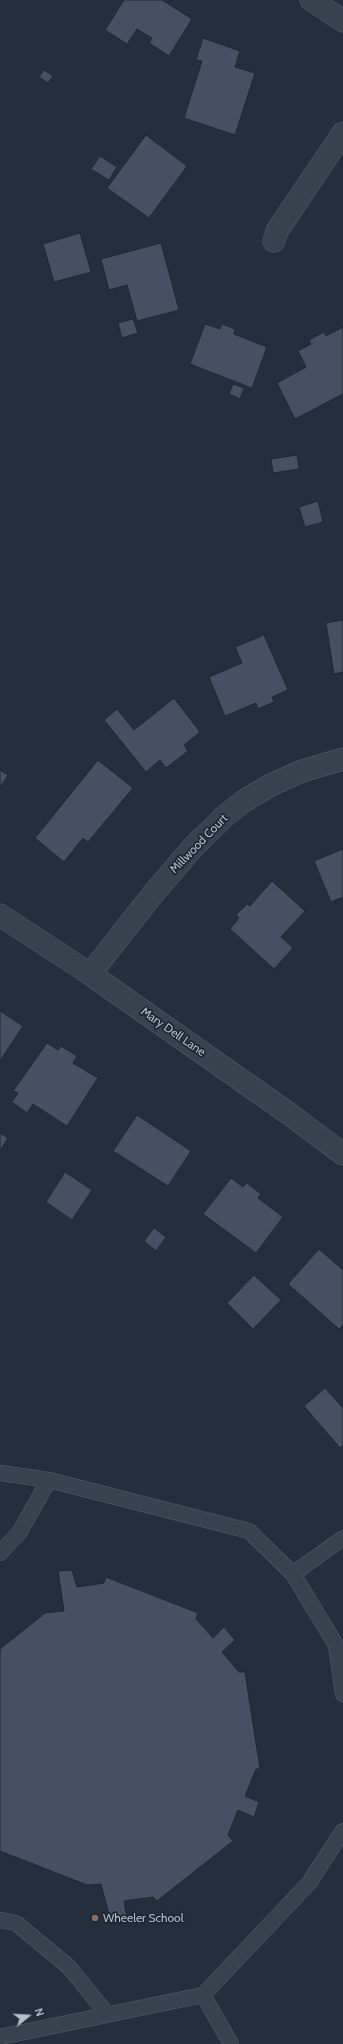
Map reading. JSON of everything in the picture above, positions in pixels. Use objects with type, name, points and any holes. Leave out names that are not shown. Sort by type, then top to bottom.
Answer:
[{"type":"street","points":[[311,0],[343,21]]},
{"type":"street","points":[[274,241],[277,231],[343,133]]},
{"type":"street","name":"Millwood Court","points":[[90,974],[153,894],[194,846],[225,816],[244,802],[271,786],[302,771],[343,759]]},
{"type":"street","name":"Mary Dell Lane","points":[[0,915],[90,974],[288,1113],[343,1154]]},
{"type":"lane","points":[[0,1473],[48,1480],[249,1530],[293,1574],[336,1646],[343,1694]]},
{"type":"lane","points":[[0,1553],[19,1533],[48,1480]]},
{"type":"lane","points":[[293,1574],[343,1538]]},
{"type":"lane","points":[[0,2037],[203,1995],[309,1883],[343,1831]]},
{"type":"lane","points":[[0,1920],[16,1923],[69,1967],[107,2014]]},
{"type":"lane","points":[[203,1995],[231,2044]]},
{"type":"building","points":[[124,0],[162,0],[192,19],[169,56],[149,43],[152,38],[137,29],[127,44],[105,30]]},
{"type":"building","points":[[203,38],[240,51],[235,67],[255,73],[235,135],[184,118],[202,61],[196,60]]},
{"type":"building","points":[[44,70],[53,76],[48,83],[39,77]]},
{"type":"building","points":[[146,135],[187,166],[149,218],[107,188]]},
{"type":"building","points":[[100,156],[117,167],[109,180],[91,169]]},
{"type":"building","points":[[80,233],[91,272],[54,282],[43,244]]},
{"type":"building","points":[[161,243],[179,310],[137,321],[127,285],[109,290],[101,259]]},
{"type":"building","points":[[133,319],[138,333],[122,338],[118,323]]},
{"type":"building","points":[[205,324],[220,329],[222,324],[235,329],[234,334],[267,347],[252,388],[190,364]]},
{"type":"building","points":[[343,327],[343,394],[295,419],[277,383],[306,367],[298,351],[311,344],[309,340],[324,332],[326,336]]},
{"type":"building","points":[[233,384],[244,388],[240,399],[229,394]]},
{"type":"building","points":[[297,455],[299,469],[273,473],[271,459]]},
{"type":"building","points":[[318,501],[323,522],[305,527],[299,507]]},
{"type":"building","points":[[343,620],[343,672],[334,674],[326,623]]},
{"type":"building","points":[[264,635],[288,690],[272,697],[274,702],[258,709],[256,703],[225,716],[209,677],[242,663],[235,647]]},
{"type":"building","points":[[174,698],[200,732],[184,745],[188,751],[166,768],[160,760],[146,772],[104,720],[117,709],[134,730]]},
{"type":"building","points":[[98,760],[133,788],[88,842],[83,838],[64,862],[35,838]]},
{"type":"building","points":[[0,770],[8,775],[0,788]]},
{"type":"building","points":[[343,849],[343,897],[331,902],[314,861]]},
{"type":"building","points":[[272,881],[305,911],[281,937],[293,948],[274,969],[230,929],[239,918],[236,915],[247,904],[250,906]]},
{"type":"building","points":[[0,1011],[23,1026],[0,1061]]},
{"type":"building","points":[[47,1043],[58,1050],[61,1046],[77,1056],[73,1063],[96,1077],[99,1076],[67,1126],[33,1104],[27,1113],[12,1102],[18,1093],[13,1091]]},
{"type":"building","points":[[137,1115],[191,1151],[168,1186],[113,1151]]},
{"type":"building","points":[[0,1133],[8,1138],[0,1151]]},
{"type":"building","points":[[65,1172],[92,1190],[72,1220],[46,1202]]},
{"type":"building","points":[[231,1178],[243,1187],[247,1183],[261,1194],[258,1198],[283,1217],[256,1253],[203,1214]]},
{"type":"building","points":[[154,1228],[166,1237],[156,1251],[144,1241]]},
{"type":"building","points":[[319,1249],[343,1270],[343,1325],[339,1329],[288,1284]]},
{"type":"building","points":[[254,1275],[281,1300],[253,1329],[227,1303]]},
{"type":"building","points":[[325,1388],[343,1408],[343,1445],[340,1448],[304,1406]]},
{"type":"building","points":[[72,1570],[77,1587],[104,1583],[106,1577],[198,1613],[196,1619],[213,1638],[224,1627],[235,1640],[222,1652],[239,1672],[245,1672],[260,1769],[256,1769],[245,1796],[259,1802],[254,1817],[238,1810],[228,1835],[233,1841],[157,1901],[153,1897],[124,1901],[127,1919],[111,1922],[101,1884],[87,1885],[0,1851],[0,1649],[45,1613],[64,1611],[58,1571]]},
{"type":"place","name":"Wheeler School","points":[[95,1918]]}]
